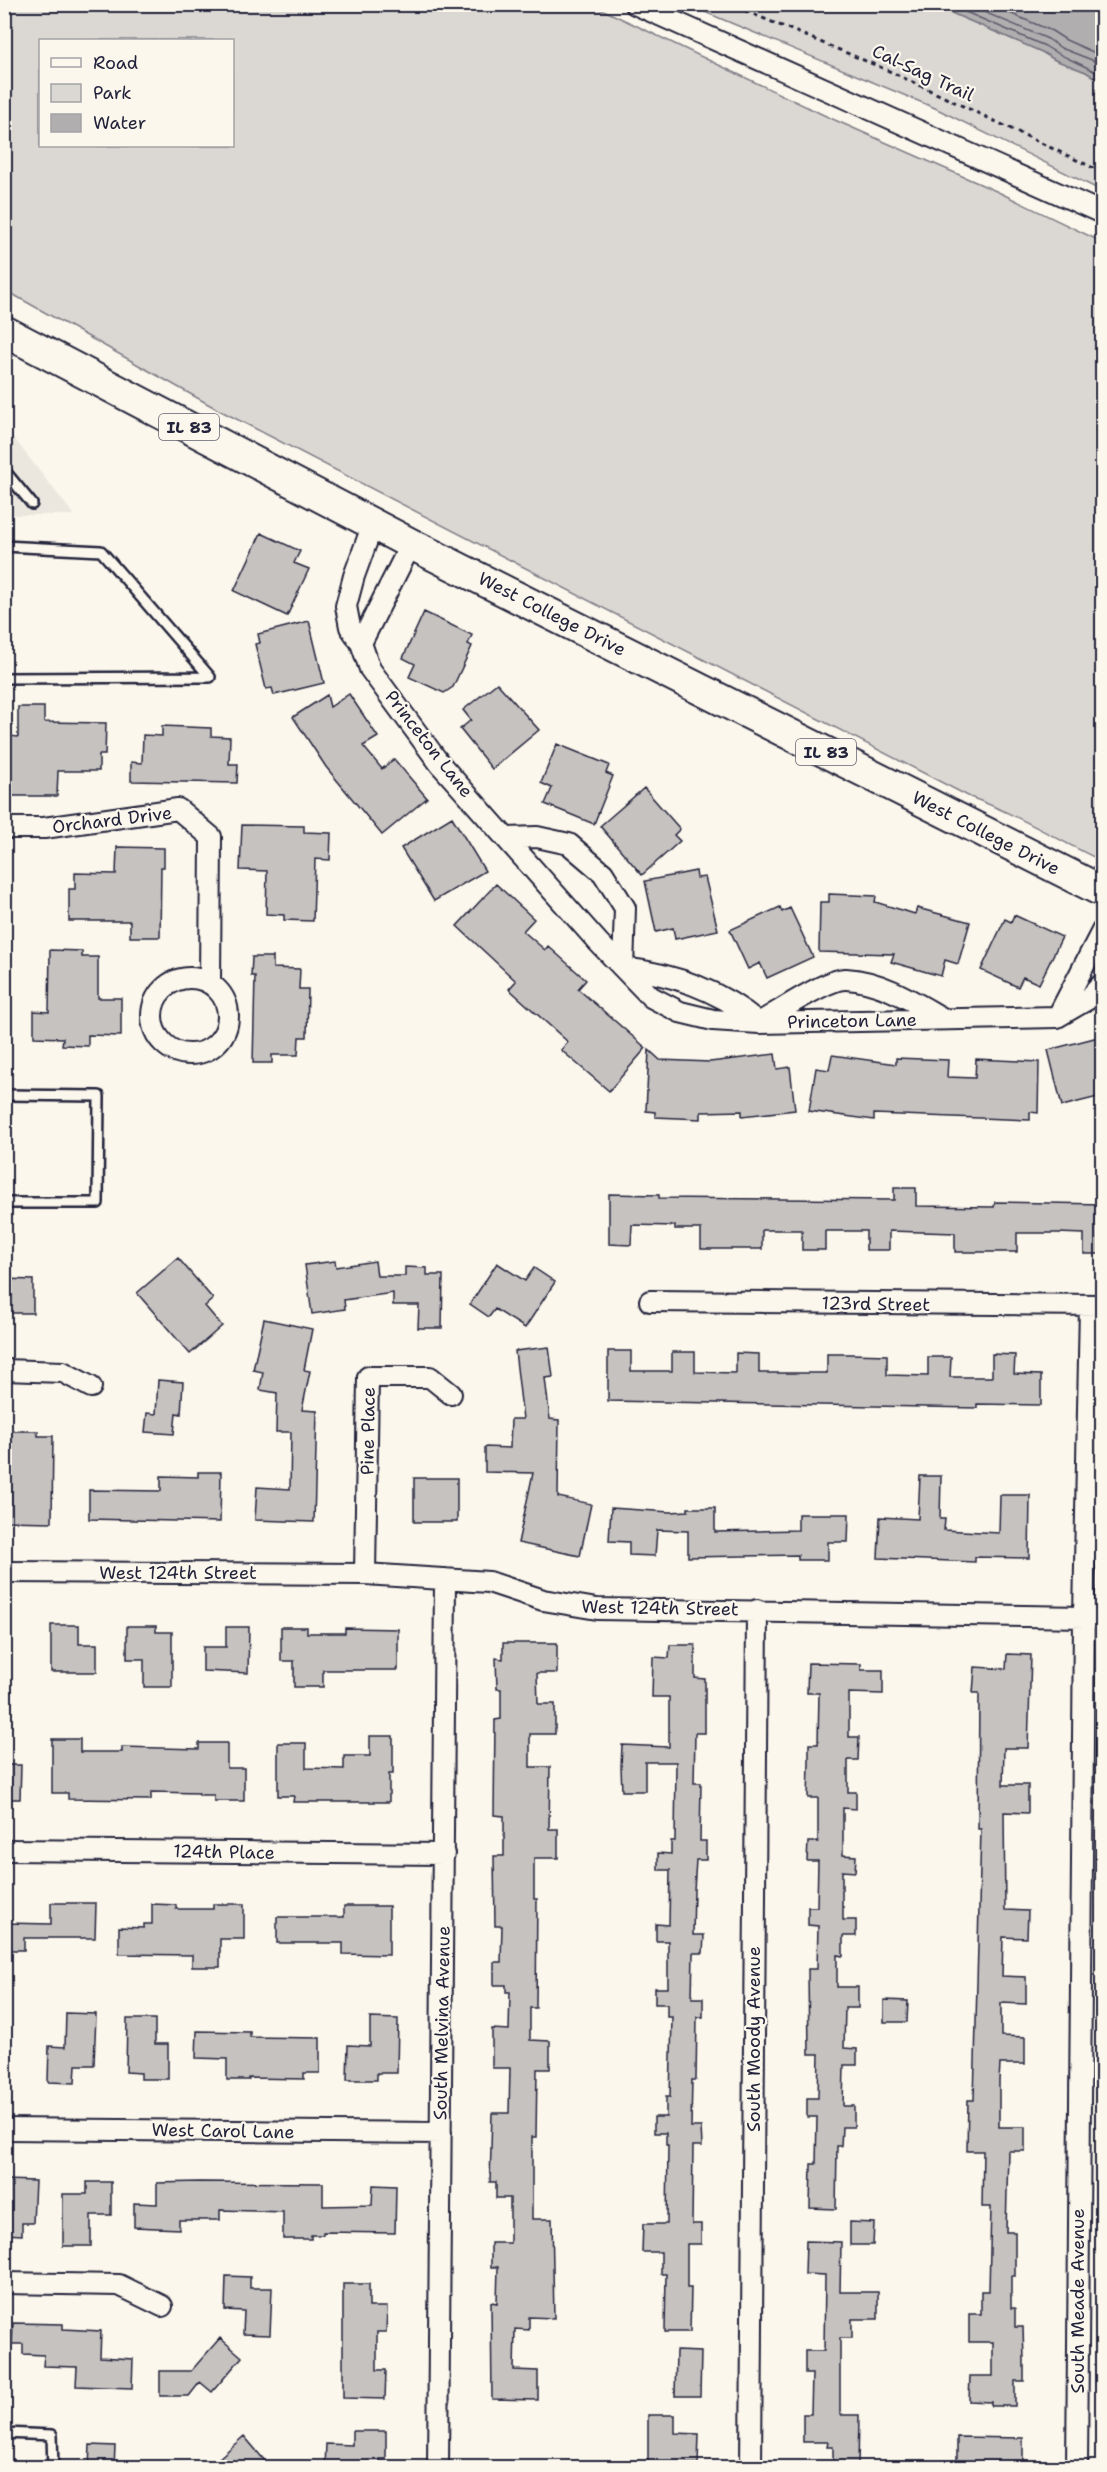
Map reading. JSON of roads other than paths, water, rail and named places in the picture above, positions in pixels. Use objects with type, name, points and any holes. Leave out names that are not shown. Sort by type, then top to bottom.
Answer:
[{"type":"main road","name":"West College Drive","points":[[4,331],[411,544],[1102,891]]},
{"type":"street","points":[[635,4],[1102,213]]},
{"type":"street","name":"Princeton Lane","points":[[373,524],[346,606],[350,627],[361,643],[370,669],[440,764],[651,997],[680,1011],[713,1020],[759,1023],[1057,1017],[1088,999],[1102,984]]},
{"type":"street","points":[[361,643],[411,544]]},
{"type":"street","name":"Orchard Drive","points":[[4,828],[44,828],[178,809],[211,837],[210,983]]},
{"type":"street","points":[[507,838],[537,837],[569,844],[603,873],[625,908],[623,968],[657,972],[688,983],[737,1005],[759,1023]]},
{"type":"street","points":[[1057,1017],[1102,931]]},
{"type":"street","name":"Princeton Lane","points":[[759,1023],[805,994],[844,978],[888,988],[945,1020]]},
{"type":"street","name":"123rd Street","points":[[650,1301],[1096,1306]]},
{"type":"street","name":"South Meade Avenue","points":[[1077,2468],[1093,1618],[1096,1306]]},
{"type":"street","points":[[4,1370],[63,1372],[91,1387]]},
{"type":"street","name":"Pine Place","points":[[365,1574],[368,1377],[430,1377],[451,1394]]},
{"type":"street","name":"West 124th Street","points":[[4,1572],[365,1574],[489,1582],[562,1605],[597,1609],[758,1610],[1093,1618]]},
{"type":"street","name":"South Melvina Avenue","points":[[438,2468],[445,1579]]},
{"type":"street","name":"South Moody Avenue","points":[[751,2468],[758,1610]]},
{"type":"street","name":"124th Place","points":[[4,1850],[444,1854]]},
{"type":"street","name":"West Carol Lane","points":[[4,2129],[441,2133]]},
{"type":"street","points":[[4,2283],[119,2285],[162,2306]]},
{"type":"lane","points":[[4,470],[33,504]]},
{"type":"lane","points":[[4,546],[101,551],[210,678],[4,678]]},
{"type":"lane","points":[[4,1095],[99,1096],[99,1106],[98,1203],[4,1203]]},
{"type":"lane","points":[[4,2433],[52,2435],[53,2468]]},
{"type":"water","points":[[933,5],[1102,5],[1102,82],[1086,72]]}]
